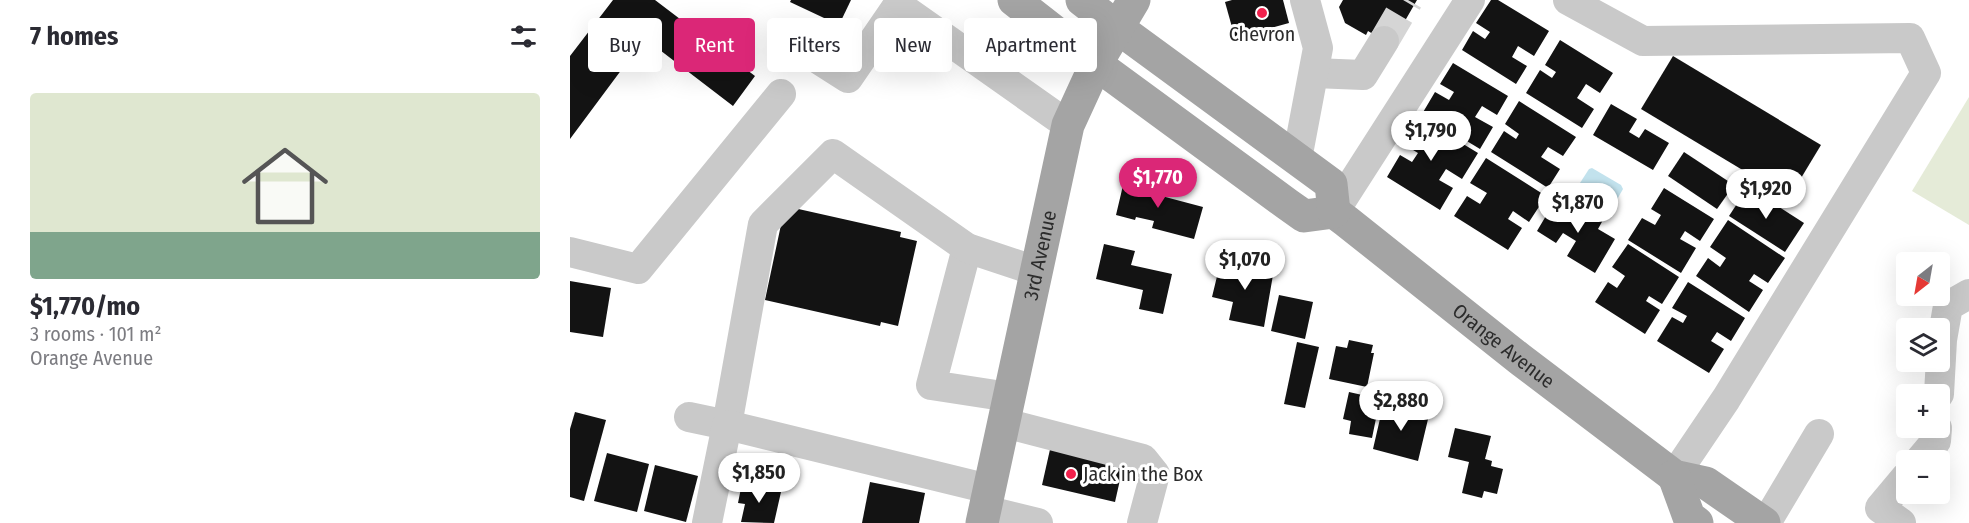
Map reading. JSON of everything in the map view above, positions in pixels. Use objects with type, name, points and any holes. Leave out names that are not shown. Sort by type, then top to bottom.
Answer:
[{"type":"main road","points":[[1014,0],[1037,18]]},
{"type":"main road","points":[[1082,0],[1331,184],[1334,212],[1304,216],[1097,65]]},
{"type":"main road","name":"3rd Avenue","points":[[1097,62],[1134,0]]},
{"type":"main road","name":"3rd Avenue","points":[[985,507],[1068,125],[1092,72]]},
{"type":"main road","name":"Orange Avenue","points":[[1334,212],[1521,360],[1674,476],[1706,483],[1765,523]]},
{"type":"main road","points":[[1674,476],[1689,517],[1697,523]]},
{"type":"lane","points":[[1297,159],[1318,48],[1305,0]]},
{"type":"lane","points":[[1334,212],[1470,0]]},
{"type":"lane","points":[[1569,0],[1643,41],[1910,38],[1926,73],[1732,388],[1674,476]]},
{"type":"lane","points":[[862,57],[898,2],[1068,125]]},
{"type":"lane","points":[[1314,73],[1363,75],[1384,41]]},
{"type":"lane","points":[[839,72],[848,78],[852,72]]},
{"type":"lane","points":[[570,252],[638,269],[782,94]]},
{"type":"lane","points":[[707,523],[727,425],[762,224],[833,154],[967,248],[1036,271]]},
{"type":"lane","points":[[967,248],[931,385],[1143,459],[1155,474],[1142,523]]},
{"type":"lane","points":[[1940,384],[1942,340],[1948,306],[1969,294]]},
{"type":"lane","points":[[689,417],[727,425],[1038,523]]},
{"type":"lane","points":[[1765,523],[1819,434]]},
{"type":"lane","points":[[1880,518],[1896,493]]},
{"type":"green space","points":[[1969,97],[1969,225],[1912,191]]},
{"type":"water","points":[[1592,168],[1621,185],[1623,189],[1615,203],[1580,183]]},
{"type":"building","points":[[613,0],[655,0],[679,18],[674,18],[674,61],[662,52],[662,18],[599,18]]},
{"type":"building","points":[[791,0],[851,0],[842,18],[824,18],[790,2]]},
{"type":"building","points":[[1283,0],[1289,23],[1235,38],[1225,2]]},
{"type":"building","points":[[1343,0],[1417,0],[1391,45],[1368,31],[1366,35],[1345,23],[1339,7]]},
{"type":"building","points":[[1491,0],[1498,0],[1549,31],[1534,56],[1518,46],[1512,57],[1527,66],[1516,84],[1462,50],[1473,31],[1485,39],[1490,32],[1476,23]]},
{"type":"building","points":[[588,33],[588,72],[620,72],[570,139],[570,56]]},
{"type":"building","points":[[1560,40],[1613,73],[1600,93],[1586,84],[1577,98],[1594,109],[1582,128],[1526,93],[1540,70],[1552,78],[1556,72],[1545,65]]},
{"type":"building","points":[[1673,56],[1821,145],[1789,198],[1641,109]]},
{"type":"building","points":[[1453,63],[1508,96],[1497,115],[1482,106],[1475,117],[1493,127],[1480,149],[1422,114],[1435,92],[1449,100],[1454,92],[1440,84]]},
{"type":"building","points":[[689,72],[750,72],[755,76],[733,106]]},
{"type":"building","points":[[1519,101],[1576,137],[1563,156],[1548,147],[1541,157],[1560,169],[1548,188],[1491,152],[1504,131],[1516,139],[1519,134],[1505,124]]},
{"type":"building","points":[[1611,104],[1637,119],[1629,132],[1639,138],[1645,129],[1669,143],[1653,170],[1593,135]]},
{"type":"building","points":[[1417,116],[1478,153],[1462,179],[1446,169],[1439,180],[1453,188],[1440,210],[1387,177],[1400,155],[1412,162],[1418,153],[1400,142]]},
{"type":"building","points":[[1684,152],[1734,185],[1717,209],[1668,176]]},
{"type":"building","points":[[1486,158],[1546,196],[1529,222],[1513,211],[1508,219],[1522,228],[1508,250],[1454,216],[1467,196],[1480,204],[1487,193],[1470,183]]},
{"type":"building","points":[[1125,177],[1156,185],[1154,194],[1203,207],[1194,239],[1152,228],[1154,221],[1136,217],[1135,220],[1116,215]]},
{"type":"building","points":[[1748,187],[1804,223],[1785,252],[1729,216]]},
{"type":"building","points":[[1664,188],[1714,219],[1700,241],[1685,231],[1680,239],[1696,248],[1681,273],[1628,240],[1642,218],[1655,225],[1661,215],[1651,209]]},
{"type":"building","points":[[1572,200],[1603,220],[1598,229],[1615,239],[1595,273],[1567,256],[1576,241],[1563,233],[1556,243],[1537,231],[1553,204],[1565,211]]},
{"type":"building","points":[[785,206],[901,232],[900,237],[917,241],[898,326],[881,322],[880,326],[765,300]]},
{"type":"building","points":[[1728,220],[1785,258],[1768,283],[1754,274],[1749,281],[1763,290],[1749,312],[1696,276],[1708,258],[1720,267],[1726,258],[1710,247]]},
{"type":"building","points":[[1104,244],[1135,251],[1131,265],[1172,274],[1163,314],[1139,309],[1143,290],[1096,279]]},
{"type":"building","points":[[1628,244],[1679,277],[1662,304],[1649,296],[1646,301],[1660,310],[1645,334],[1595,302],[1608,282],[1617,288],[1625,276],[1612,267]]},
{"type":"building","points":[[1239,259],[1264,265],[1262,272],[1273,275],[1264,327],[1229,320],[1233,302],[1212,297],[1220,264],[1236,268]]},
{"type":"building","points":[[570,281],[611,288],[603,337],[570,332]]},
{"type":"building","points":[[1688,282],[1745,318],[1731,341],[1717,332],[1711,341],[1724,349],[1709,373],[1657,341],[1672,317],[1683,323],[1687,316],[1672,308]]},
{"type":"building","points":[[1279,295],[1313,302],[1305,339],[1271,331]]},
{"type":"building","points":[[1349,340],[1373,345],[1371,353],[1374,353],[1367,387],[1329,379],[1336,346],[1347,348]]},
{"type":"building","points":[[1297,342],[1319,347],[1305,408],[1284,404]]},
{"type":"building","points":[[1349,392],[1380,399],[1372,438],[1349,434],[1351,421],[1343,419]]},
{"type":"building","points":[[1394,402],[1415,407],[1414,412],[1429,415],[1418,461],[1373,449],[1382,410],[1391,412]]},
{"type":"building","points":[[575,412],[606,420],[584,501],[570,497],[570,429]]},
{"type":"building","points":[[1455,428],[1491,436],[1485,459],[1492,461],[1491,466],[1503,469],[1497,494],[1484,491],[1482,498],[1462,493],[1469,462],[1448,457]]},
{"type":"building","points":[[1051,445],[1124,462],[1115,502],[1042,485]]},
{"type":"building","points":[[607,453],[649,464],[637,512],[594,501]]},
{"type":"building","points":[[753,454],[776,460],[770,486],[746,480]]},
{"type":"building","points":[[655,465],[698,476],[686,522],[644,511]]},
{"type":"building","points":[[870,482],[925,493],[919,523],[862,523]]},
{"type":"building","points":[[742,483],[781,492],[774,523],[741,522],[745,504],[738,503]]},
{"type":"tunnel","points":[[1384,41],[1408,0]]},
{"type":"place","name":"Chevron","points":[[1262,13]]},
{"type":"place","name":"Jack in the Box","points":[[1071,474]]}]
